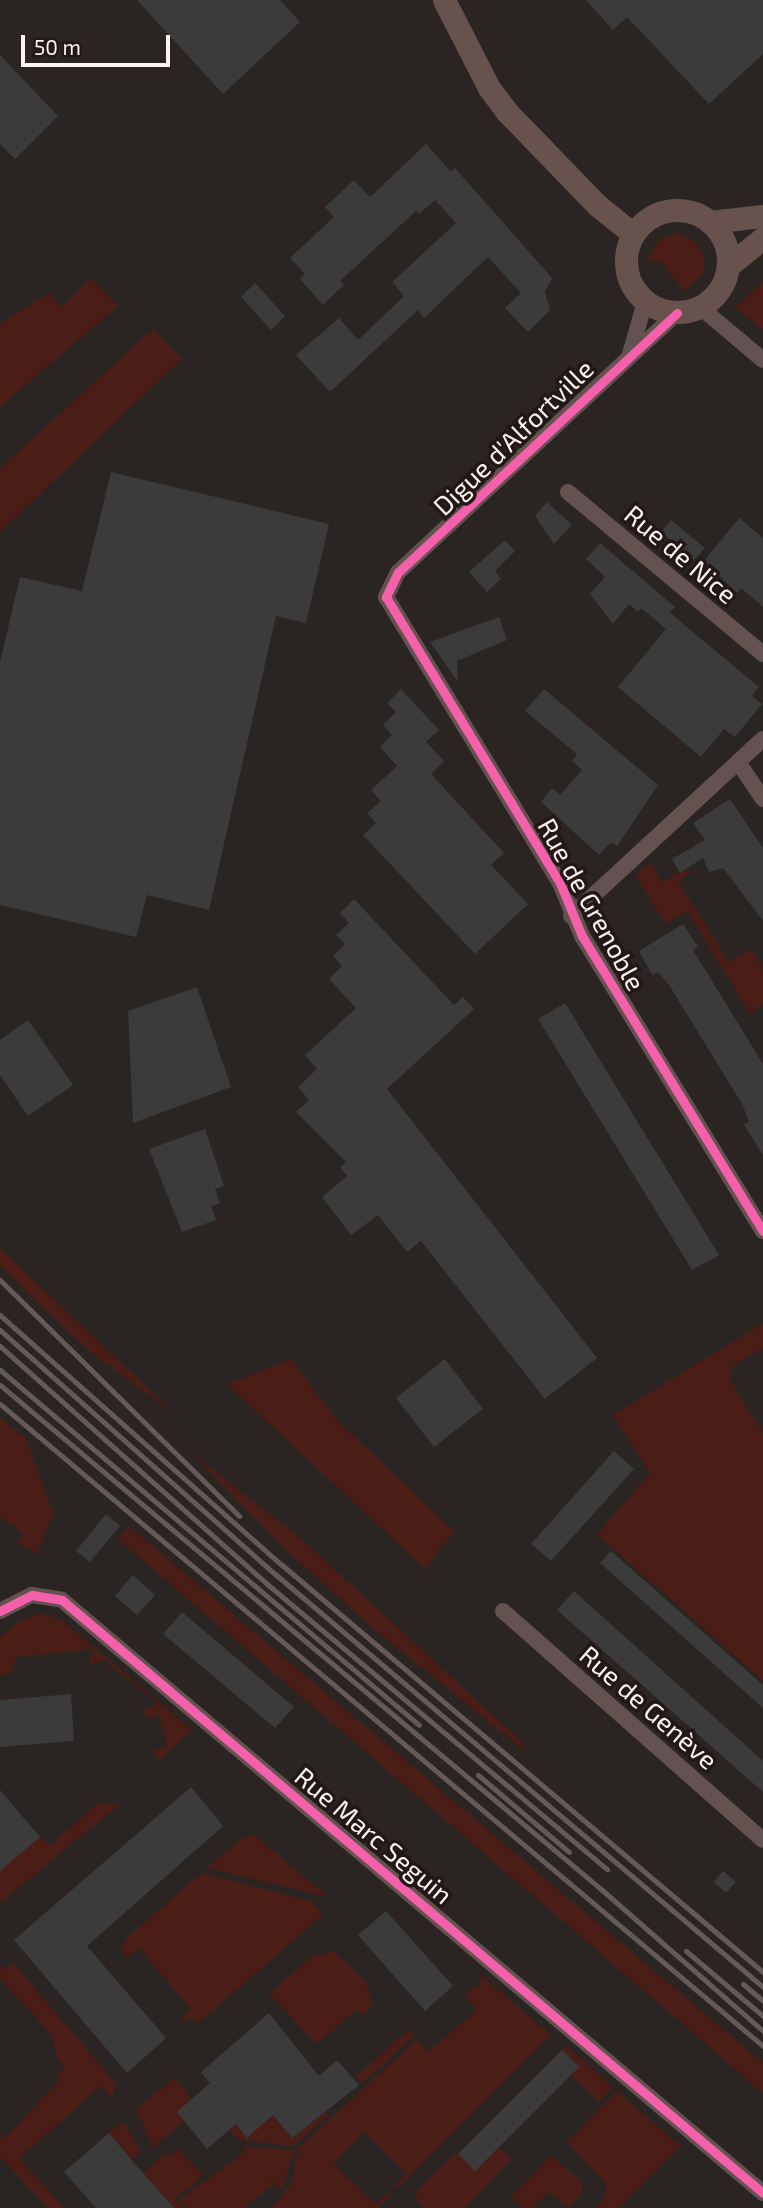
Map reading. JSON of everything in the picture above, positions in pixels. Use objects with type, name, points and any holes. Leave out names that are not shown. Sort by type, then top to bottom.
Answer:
[{"type":"street","points":[[444,0],[489,88],[508,113],[597,205],[633,234]]},
{"type":"street","points":[[728,265],[724,241],[710,222],[683,210],[655,215],[633,234],[625,263],[628,277],[645,302],[677,313],[701,307],[714,297],[728,265],[763,238]]},
{"type":"street","points":[[710,222],[763,216]]},
{"type":"street","name":"Digue d'Alfortville","points":[[630,354],[645,302]]},
{"type":"street","points":[[701,307],[763,360]]},
{"type":"street","name":"Digue d'Alfortville","points":[[386,597],[398,572],[677,313]]},
{"type":"street","name":"Rue de Nice","points":[[568,492],[763,654]]},
{"type":"street","name":"Rue de Grenoble","points":[[386,597],[560,883],[571,916],[763,1231]]},
{"type":"street","points":[[571,916],[763,739]]},
{"type":"street","points":[[738,762],[763,799]]},
{"type":"street","name":"Rue Marc Seguin","points":[[0,1611],[32,1594],[62,1600],[763,2193]]},
{"type":"street","name":"Rue de Genève","points":[[503,1611],[763,1840]]},
{"type":"shaded area","points":[[676,233],[694,240],[704,255],[704,273],[684,292],[661,261],[646,262],[659,239]]},
{"type":"shaded area","points":[[91,278],[118,306],[0,407],[0,323],[50,293],[62,307]]},
{"type":"shaded area","points":[[763,281],[763,330],[735,307]]},
{"type":"shaded area","points":[[153,329],[182,359],[0,532],[0,468]]},
{"type":"shaded area","points":[[650,863],[662,882],[687,868],[692,872],[678,881],[729,962],[751,949],[763,969],[763,1005],[750,1013],[687,911],[665,924],[636,875]]},
{"type":"shaded area","points":[[0,1248],[177,1416],[89,1351],[0,1266]]},
{"type":"shaded area","points":[[763,1323],[763,1348],[733,1365],[729,1378],[763,1433],[763,1681],[597,1534],[650,1473],[613,1415]]},
{"type":"shaded area","points":[[291,1359],[336,1419],[454,1531],[425,1569],[227,1384]]},
{"type":"shaded area","points":[[0,1418],[26,1439],[53,1513],[37,1554],[18,1543],[23,1533],[0,1517]]},
{"type":"shaded area","points":[[189,1451],[302,1539],[522,1742],[526,1752],[373,1628],[285,1549]]},
{"type":"shaded area","points":[[129,1526],[763,2063],[763,2093],[118,1539]]},
{"type":"shaded area","points":[[42,1613],[64,1622],[192,1730],[159,1760],[153,1750],[168,1747],[159,1716],[147,1717],[142,1711],[158,1704],[104,1660],[88,1665],[93,1649],[17,1657],[11,1673],[0,1675],[0,1638],[18,1622]]},
{"type":"shaded area","points":[[99,1803],[121,1803],[0,1903],[0,1865],[3,1868],[40,1837],[50,1845]]},
{"type":"shaded area","points":[[254,1835],[325,1896],[207,1868],[242,1838]]},
{"type":"shaded area","points":[[202,1873],[311,1901],[323,1915],[198,2023],[191,2018],[185,2023],[180,2019],[191,2009],[139,1948],[127,1958],[122,1948],[126,1938]]},
{"type":"shaded area","points":[[333,1951],[366,1982],[372,2004],[363,2016],[357,2010],[317,2044],[269,1994],[311,1957]]},
{"type":"shaded area","points":[[13,1963],[117,2084],[112,2098],[101,2086],[19,2158],[65,2208],[48,2208],[0,2157],[0,2135],[4,2138],[60,2080],[57,2075],[65,2067],[57,2058],[52,2035],[0,1979],[0,1965],[4,1970]]},
{"type":"shaded area","points":[[481,1975],[551,2035],[397,2189],[394,2186],[406,2173],[364,2131],[333,2163],[376,2204],[388,2192],[391,2195],[378,2208],[270,2208],[291,2186],[298,2148],[417,2040],[428,2051],[477,2010],[464,1995],[479,1984]]},
{"type":"shaded area","points":[[408,2030],[414,2036],[362,2084],[356,2076]]},
{"type":"shaded area","points":[[565,2044],[613,2087],[599,2102],[571,2075],[579,2067],[562,2050]]},
{"type":"shaded area","points":[[175,2078],[192,2099],[185,2120],[153,2148],[136,2109]]},
{"type":"shaded area","points":[[617,2091],[681,2146],[619,2208],[595,2208],[605,2197],[606,2184],[567,2142]]},
{"type":"shaded area","points":[[324,2111],[328,2116],[293,2146],[239,2140],[229,2130],[236,2124],[247,2137],[273,2115],[292,2138]]},
{"type":"shaded area","points":[[119,2124],[126,2125],[141,2152],[132,2160],[109,2133]]},
{"type":"shaded area","points":[[242,2146],[294,2150],[282,2191],[268,2176],[274,2184],[243,2208],[187,2208],[180,2199],[246,2151]]},
{"type":"shaded area","points":[[499,2147],[512,2159],[464,2208],[423,2208],[417,2202],[416,2192],[456,2153],[475,2170]]},
{"type":"shaded area","points":[[179,2149],[203,2175],[176,2198],[184,2208],[174,2208],[143,2173],[166,2153],[169,2156]]},
{"type":"shaded area","points":[[551,2155],[580,2180],[583,2191],[569,2208],[549,2192],[533,2208],[523,2208],[511,2197]]},
{"type":"building","points":[[137,0],[280,0],[300,22],[223,94]]},
{"type":"building","points":[[586,0],[763,0],[763,54],[709,104],[627,17],[613,30]]},
{"type":"building","points":[[0,55],[58,116],[15,159],[0,144]]},
{"type":"building","points":[[426,144],[451,172],[455,168],[552,278],[545,292],[550,310],[528,332],[505,308],[521,293],[488,257],[424,318],[418,310],[330,392],[296,355],[339,318],[358,340],[404,296],[392,282],[456,223],[435,200],[419,214],[416,211],[340,281],[344,285],[323,305],[300,279],[305,274],[290,258],[334,217],[325,207],[354,180],[370,197]]},
{"type":"building","points":[[255,283],[285,316],[271,330],[241,297]]},
{"type":"building","points":[[111,472],[329,524],[306,623],[276,616],[209,910],[147,895],[136,937],[0,905],[0,662],[20,577],[82,591]]},
{"type":"building","points":[[547,502],[572,525],[554,544],[535,516]]},
{"type":"building","points":[[739,518],[763,538],[763,607],[741,588],[737,593],[704,561]]},
{"type":"building","points":[[671,520],[705,548],[694,560],[661,532]]},
{"type":"building","points":[[505,540],[515,551],[495,571],[501,579],[487,592],[469,572]]},
{"type":"building","points":[[600,543],[675,607],[670,613],[759,687],[752,696],[762,704],[735,737],[724,729],[701,757],[618,687],[666,629],[641,608],[638,612],[629,604],[613,624],[590,594],[605,577],[586,559]]},
{"type":"building","points":[[499,617],[507,640],[457,661],[458,682],[430,642]]},
{"type":"building","points":[[401,689],[439,730],[426,742],[444,761],[431,774],[504,853],[491,865],[528,904],[475,954],[363,835],[376,823],[367,813],[381,801],[371,790],[397,766],[380,747],[392,735],[383,725],[396,712],[387,703]]},
{"type":"building","points":[[544,689],[658,785],[617,846],[611,842],[599,855],[541,802],[552,788],[560,795],[582,770],[572,761],[577,754],[525,711]]},
{"type":"building","points":[[730,799],[763,848],[763,921],[723,868],[709,872],[703,858],[680,873],[672,859],[705,840],[693,823]]},
{"type":"building","points":[[354,899],[454,1005],[463,997],[474,1009],[387,1089],[597,1358],[545,1399],[421,1241],[407,1252],[378,1215],[351,1235],[322,1197],[347,1176],[340,1167],[346,1162],[296,1112],[309,1100],[298,1087],[317,1069],[305,1055],[356,1008],[329,979],[342,966],[333,956],[345,944],[336,935],[349,923],[340,913]]},
{"type":"building","points":[[683,924],[698,947],[693,950],[763,1064],[763,1155],[744,1125],[749,1121],[742,1104],[669,985],[658,972],[652,975],[639,951]]},
{"type":"building","points":[[197,987],[231,1087],[133,1123],[128,1011]]},
{"type":"building","points":[[565,1003],[719,1255],[692,1270],[538,1019]]},
{"type":"building","points":[[28,1020],[73,1085],[28,1116],[0,1075],[0,1040]]},
{"type":"building","points":[[205,1129],[224,1186],[215,1189],[220,1203],[211,1206],[216,1220],[182,1232],[149,1149]]},
{"type":"building","points":[[445,1359],[483,1409],[434,1447],[396,1398]]},
{"type":"building","points":[[614,1451],[634,1469],[551,1561],[531,1544]]},
{"type":"building","points":[[106,1514],[120,1526],[90,1562],[76,1551]]},
{"type":"building","points":[[611,1551],[763,1685],[763,1708],[600,1563]]},
{"type":"building","points":[[133,1575],[155,1595],[137,1615],[115,1596]]},
{"type":"building","points":[[574,1591],[763,1761],[763,1792],[557,1610]]},
{"type":"building","points":[[182,1612],[294,1707],[275,1728],[163,1634]]},
{"type":"building","points":[[71,1694],[74,1741],[0,1747],[0,1700]]},
{"type":"building","points":[[191,1787],[223,1826],[87,1946],[166,2038],[127,2073],[14,1940]]},
{"type":"building","points":[[0,1790],[40,1837],[0,1871]]},
{"type":"building","points":[[723,1871],[736,1882],[726,1893],[714,1882]]},
{"type":"building","points":[[386,1911],[453,1986],[425,2011],[358,1935]]},
{"type":"building","points":[[269,2013],[319,2076],[337,2060],[359,2085],[292,2138],[273,2115],[247,2138],[236,2124],[207,2149],[177,2112],[210,2083],[201,2072]]},
{"type":"building","points":[[562,2050],[579,2067],[475,2171],[458,2154]]},
{"type":"building","points":[[109,2133],[174,2208],[96,2208],[64,2172]]},
{"type":"railway","points":[[0,1280],[239,1516]]},
{"type":"railway","points":[[0,1315],[282,1565],[763,1972]]},
{"type":"railway","points":[[0,1330],[275,1574],[763,1987]]},
{"type":"railway","points":[[0,1346],[267,1584],[607,1869]]},
{"type":"railway","points":[[0,1370],[419,1725]]},
{"type":"railway","points":[[0,1385],[602,1890],[763,2031]]},
{"type":"railway","points":[[0,1404],[763,2046]]},
{"type":"railway","points":[[478,1775],[569,1852]]},
{"type":"railway","points":[[686,1951],[763,2016]]},
{"type":"railway","points":[[743,1984],[763,2001]]},
{"type":"cycle path","points":[[677,313],[398,572],[386,597],[560,883],[582,936],[763,1231]]},
{"type":"cycle path","points":[[0,1611],[32,1595],[62,1600],[763,2193]]}]
